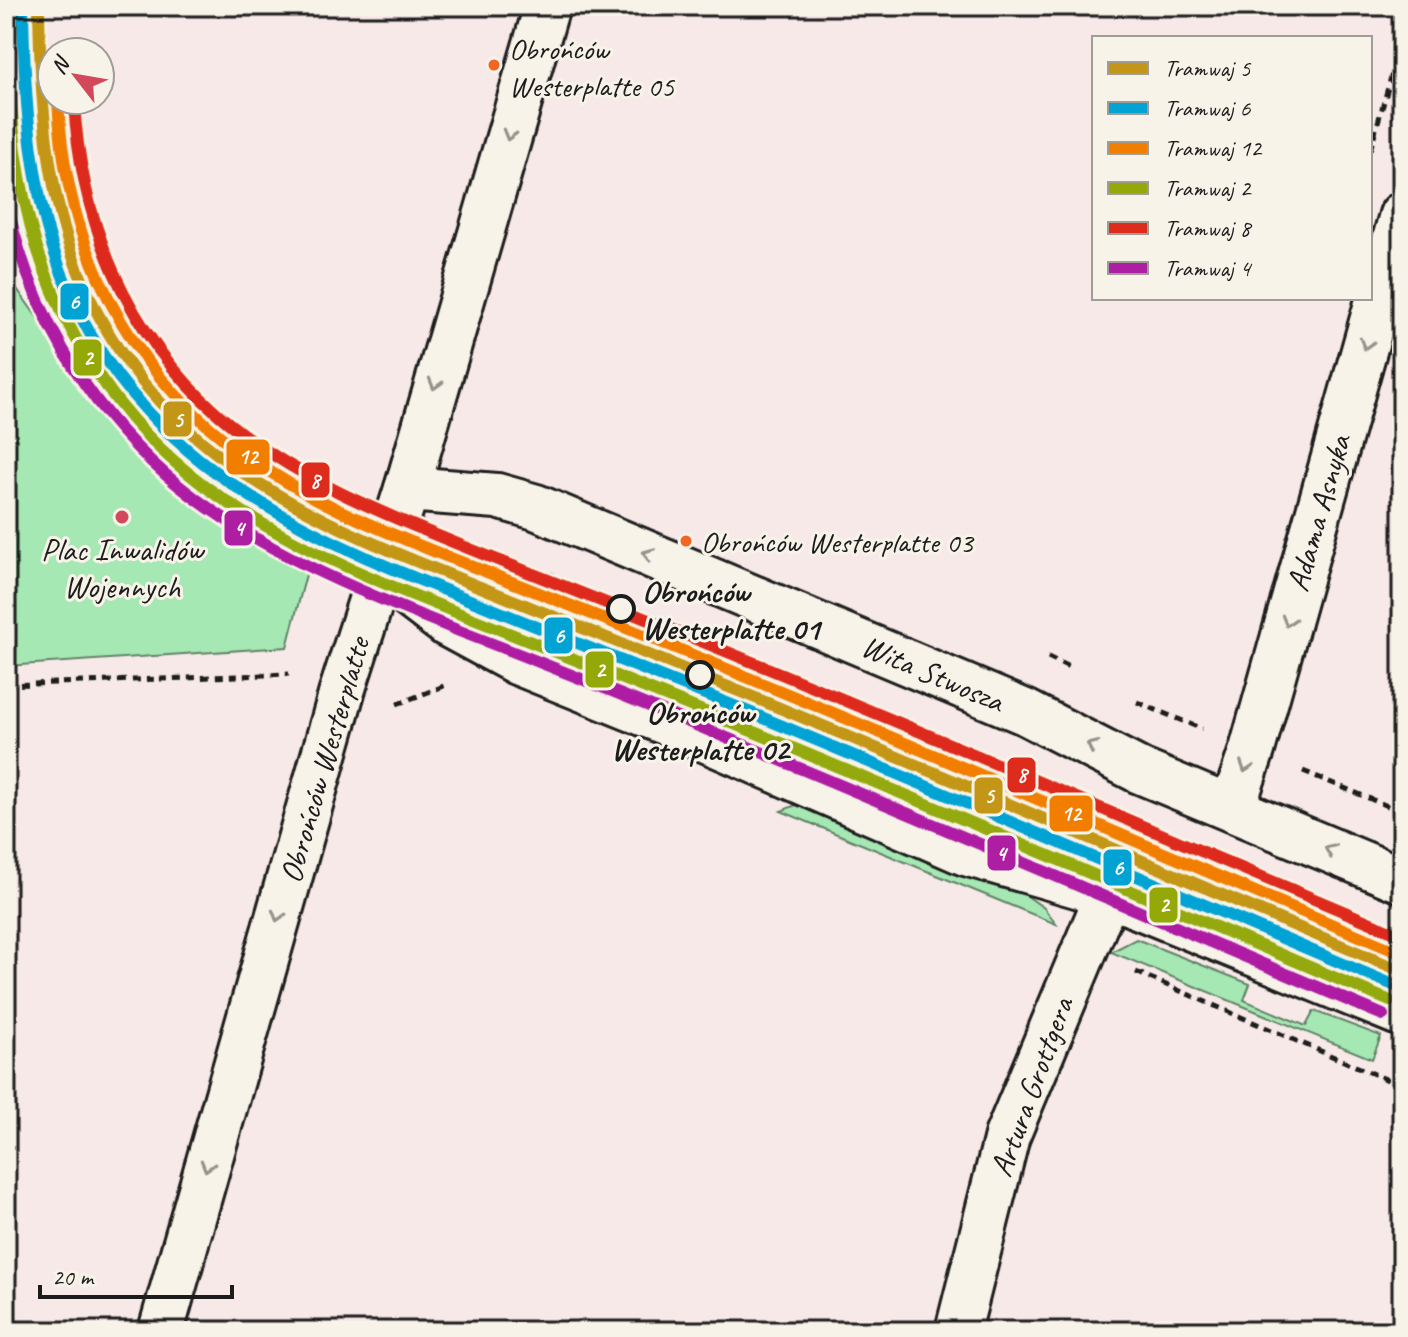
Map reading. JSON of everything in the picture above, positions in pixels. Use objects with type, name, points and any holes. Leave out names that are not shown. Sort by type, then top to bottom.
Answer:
[{"type":"street","name":"Obrońców Westerplatte","points":[[161,1331],[343,688],[407,489],[547,6]]},
{"type":"street","name":"Adama Asnyka","points":[[1232,809],[1252,750],[1402,215]]},
{"type":"street","name":"Wita Stwosza","points":[[407,489],[497,496],[575,524],[1025,712],[1140,771],[1402,880]]},
{"type":"street","points":[[380,573],[447,624],[517,662],[668,723],[966,853],[1108,894],[1402,1014]]},
{"type":"street","name":"Artura Grottgera","points":[[958,1331],[1007,1136],[1108,894]]},
{"type":"path","points":[[1372,143],[1402,39]]},
{"type":"path","points":[[6,244],[89,366],[136,427],[176,468],[269,535],[334,562]]},
{"type":"path","points":[[517,662],[575,524]]},
{"type":"path","points":[[6,685],[301,674]]},
{"type":"path","points":[[1127,968],[1402,1086]]},
{"type":"green space","points":[[6,6],[20,6],[23,142],[40,229],[62,285],[6,221]]},
{"type":"green space","name":"Plac Inwalidów Wojennych","points":[[6,273],[100,402],[164,474],[214,513],[309,563],[287,647],[6,666]]},
{"type":"green space","points":[[801,803],[1017,889],[1044,908],[1056,924],[781,811]]},
{"type":"green space","points":[[987,813],[1105,863],[980,834]]},
{"type":"green space","points":[[1136,939],[1250,984],[1244,1000],[1306,1026],[1314,1011],[1381,1036],[1372,1059],[1111,952]]},
{"type":"tram line","name":"2","points":[[7,6],[12,120],[19,174],[30,225],[46,275],[68,324],[96,372],[132,419],[169,457],[210,490],[254,519],[349,568],[825,761],[1390,1001]]},
{"type":"tram line","name":"6","points":[[23,6],[28,118],[35,171],[46,223],[62,274],[84,322],[112,369],[149,413],[185,448],[225,479],[310,531],[402,573],[815,739],[1396,986]]},
{"type":"tram line","name":"5","points":[[39,6],[40,61],[50,166],[76,265],[97,312],[124,357],[159,401],[194,435],[232,465],[272,492],[315,515],[403,556],[820,724],[1402,971]]},
{"type":"tram line","name":"12","points":[[59,116],[70,192],[83,237],[99,279],[120,320],[145,358],[175,394],[209,427],[272,473],[305,493],[376,527],[784,692],[1402,954]]},
{"type":"tram line","name":"8","points":[[75,116],[86,189],[98,231],[134,312],[158,349],[186,383],[219,415],[281,460],[348,497],[419,528],[786,676],[1402,936]]},
{"type":"tram line","name":"4","points":[[6,199],[16,239],[44,314],[85,384],[136,447],[166,475],[235,526],[310,567],[388,602],[765,754],[1383,1015]]},
{"type":"place","name":"Obrońców Westerplatte 05","points":[[494,65]]},
{"type":"place","name":"Plac Inwalidów Wojennych","points":[[122,517]]},
{"type":"place","name":"Obrońców Westerplatte 03","points":[[686,541]]},
{"type":"place","name":"Obrońców Westerplatte 01","points":[[621,609]]},
{"type":"place","name":"Obrońców Westerplatte 02","points":[[700,675]]}]
